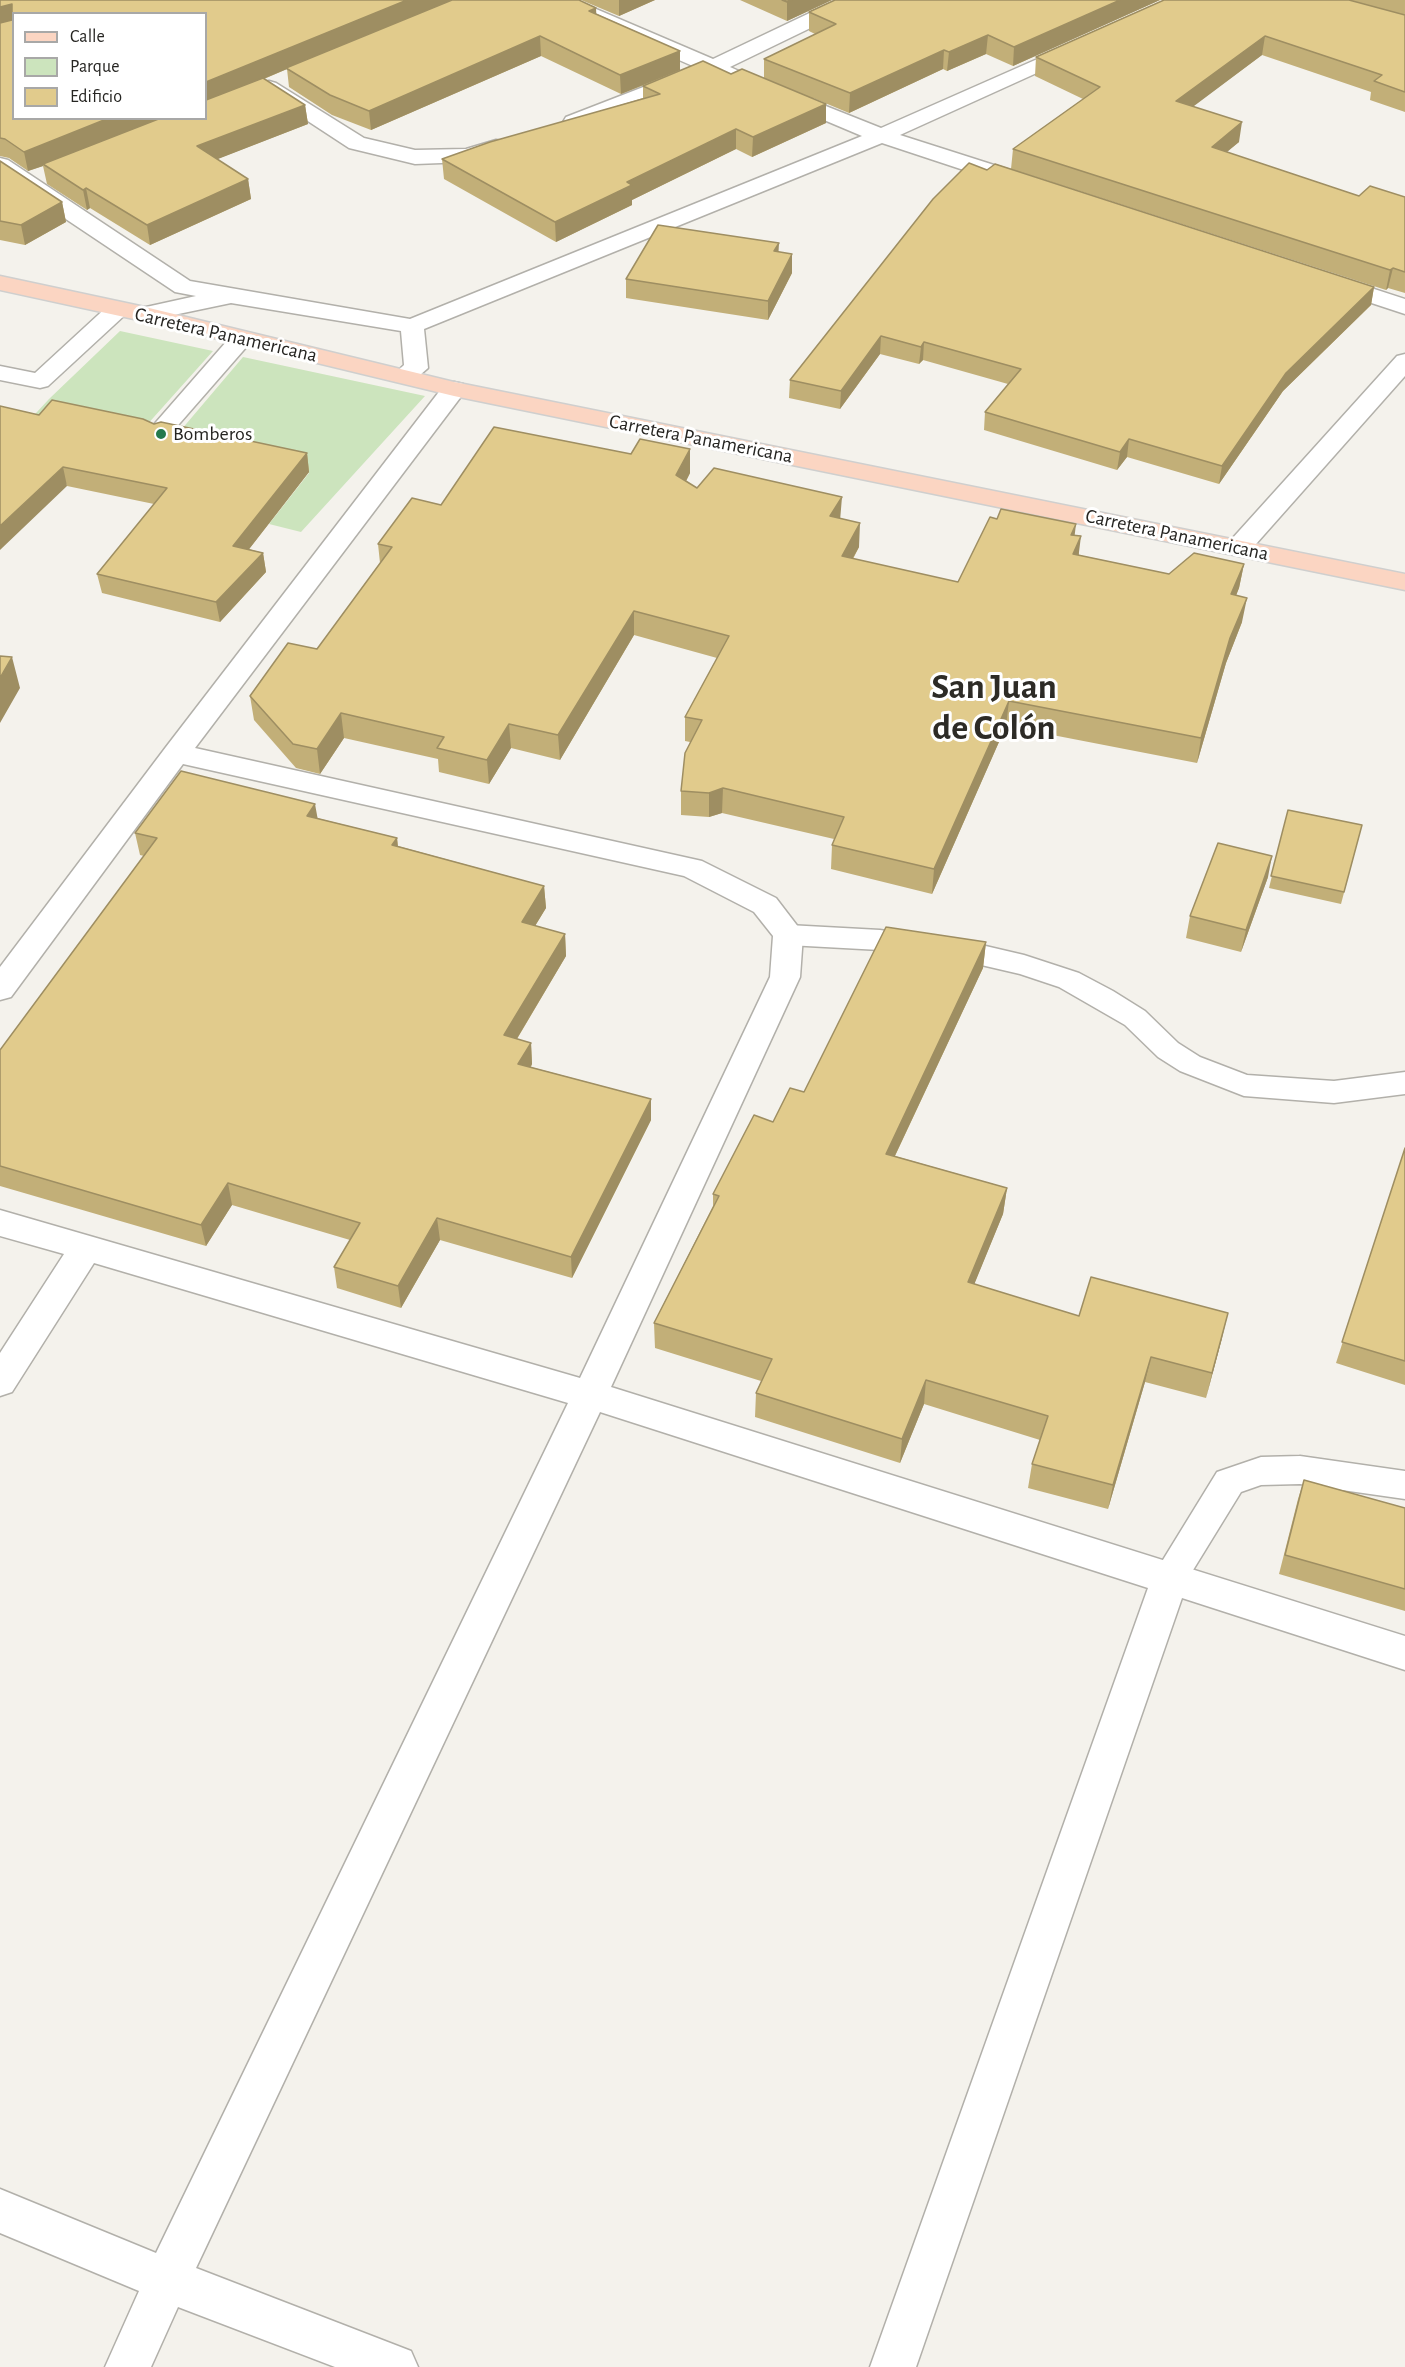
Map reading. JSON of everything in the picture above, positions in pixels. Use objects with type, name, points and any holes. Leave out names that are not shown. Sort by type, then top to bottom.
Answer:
[{"type":"main road","name":"Carretera Panamericana","points":[[0,283],[145,314],[241,339],[454,388],[1405,582]]},
{"type":"street","points":[[558,0],[713,68],[881,136],[1029,184]]},
{"type":"street","points":[[555,129],[713,68],[853,0]]},
{"type":"street","points":[[0,165],[183,287],[412,326],[881,136],[1096,39]]},
{"type":"street","points":[[248,96],[291,78]]},
{"type":"street","points":[[269,87],[357,143],[415,157],[468,155],[512,142]]},
{"type":"street","points":[[26,182],[47,173]]},
{"type":"street","points":[[1314,277],[1405,307]]},
{"type":"street","points":[[145,314],[231,296]]},
{"type":"street","points":[[404,376],[416,368],[412,326]]},
{"type":"street","points":[[1239,548],[1405,361]]},
{"type":"street","points":[[0,989],[176,753],[454,388]]},
{"type":"street","points":[[128,2367],[167,2280],[590,1395],[785,977],[788,935],[765,905],[692,868],[176,753]]},
{"type":"street","points":[[0,1223],[590,1395],[1405,1653]]},
{"type":"street","points":[[0,1382],[85,1249]]},
{"type":"street","points":[[893,2367],[1170,1578]]},
{"type":"street","points":[[0,2211],[167,2280],[395,2367]]},
{"type":"lane","points":[[0,373],[40,381],[118,309]]},
{"type":"lane","points":[[158,434],[241,339]]},
{"type":"lane","points":[[788,935],[880,940],[977,954],[1024,965],[1069,980],[1103,998],[1135,1018],[1168,1050],[1190,1064],[1244,1085],[1334,1092],[1372,1089],[1405,1083]]},
{"type":"lane","points":[[1170,1578],[1229,1482],[1261,1471],[1300,1470],[1405,1485]]},
{"type":"green space","points":[[120,331],[213,351],[137,436],[11,440],[49,399]]},
{"type":"green space","points":[[243,357],[425,396],[301,532],[269,524],[309,473],[170,443]]},
{"type":"building","points":[[0,0],[407,0],[207,82],[207,12],[12,12],[12,4],[0,7]]},
{"type":"building","points":[[452,0],[579,0],[596,8],[589,11],[680,51],[620,75],[540,36],[369,111],[330,95],[286,68]]},
{"type":"building","points":[[835,0],[1120,0],[1014,47],[988,35],[949,52],[944,50],[850,93],[764,59],[836,24],[809,12]]},
{"type":"building","points":[[1164,0],[1349,0],[1405,15],[1405,92],[1374,81],[1382,75],[1265,36],[1176,101],[1242,122],[1212,147],[1359,196],[1370,186],[1405,197],[1405,272],[1393,268],[1390,270],[1013,149],[1100,87],[1036,57]]},
{"type":"building","points":[[12,20],[12,120],[104,120],[24,152],[0,138],[0,23]]},
{"type":"building","points":[[703,61],[731,74],[742,69],[826,104],[753,137],[736,129],[627,182],[632,185],[555,222],[442,159],[490,142],[660,94],[643,86]]},
{"type":"building","points":[[263,78],[305,105],[197,146],[248,179],[147,225],[86,188],[83,190],[43,164],[156,120],[207,120],[207,100]]},
{"type":"building","points":[[0,161],[62,202],[21,225],[0,221]]},
{"type":"building","points":[[969,163],[987,170],[995,164],[1374,287],[1286,373],[1222,466],[1129,439],[1120,452],[985,412],[1021,369],[924,342],[921,347],[881,336],[841,391],[790,380],[933,199]]},
{"type":"building","points":[[658,225],[779,243],[774,251],[792,254],[768,301],[626,279]]},
{"type":"building","points":[[52,400],[143,419],[154,424],[161,422],[307,453],[233,546],[263,553],[216,602],[97,574],[167,488],[63,467],[0,526],[0,406],[39,415]]},
{"type":"building","points":[[494,427],[631,454],[640,439],[690,449],[676,475],[697,488],[714,468],[842,497],[830,516],[860,523],[842,556],[958,582],[990,517],[997,519],[1001,509],[1076,524],[1071,535],[1081,536],[1073,554],[1169,574],[1194,553],[1244,564],[1231,594],[1247,598],[1230,638],[1201,738],[1009,701],[934,869],[832,845],[844,817],[723,788],[709,793],[681,791],[685,753],[702,720],[685,717],[729,636],[634,611],[558,735],[509,724],[487,760],[437,748],[444,737],[341,713],[317,749],[293,744],[250,696],[288,643],[317,649],[392,547],[378,544],[412,498],[441,505]]},
{"type":"building","points":[[0,656],[12,657],[0,678]]},
{"type":"building","points":[[181,771],[315,804],[307,816],[397,838],[392,845],[544,886],[522,922],[565,934],[504,1035],[531,1043],[518,1064],[651,1099],[571,1257],[437,1218],[398,1286],[334,1267],[360,1223],[228,1183],[201,1225],[0,1166],[0,1050],[157,838],[135,833]]},
{"type":"building","points":[[1288,810],[1362,825],[1344,892],[1271,876]]},
{"type":"building","points":[[1218,843],[1272,856],[1246,930],[1190,916]]},
{"type":"building","points":[[886,927],[986,942],[886,1154],[1007,1188],[968,1282],[1079,1316],[1091,1277],[1228,1313],[1212,1373],[1151,1357],[1113,1485],[1032,1464],[1048,1416],[926,1380],[902,1439],[756,1393],[772,1359],[654,1323],[719,1196],[713,1194],[754,1115],[773,1122],[790,1088],[804,1092]]},
{"type":"building","points":[[1405,1148],[1405,1361],[1342,1342]]},
{"type":"building","points":[[1304,1480],[1405,1508],[1405,1589],[1285,1555]]},
{"type":"place","name":"Bomberos","points":[[161,434]]},
{"type":"district","name":"San Juan de Colón","points":[[994,708]]}]
